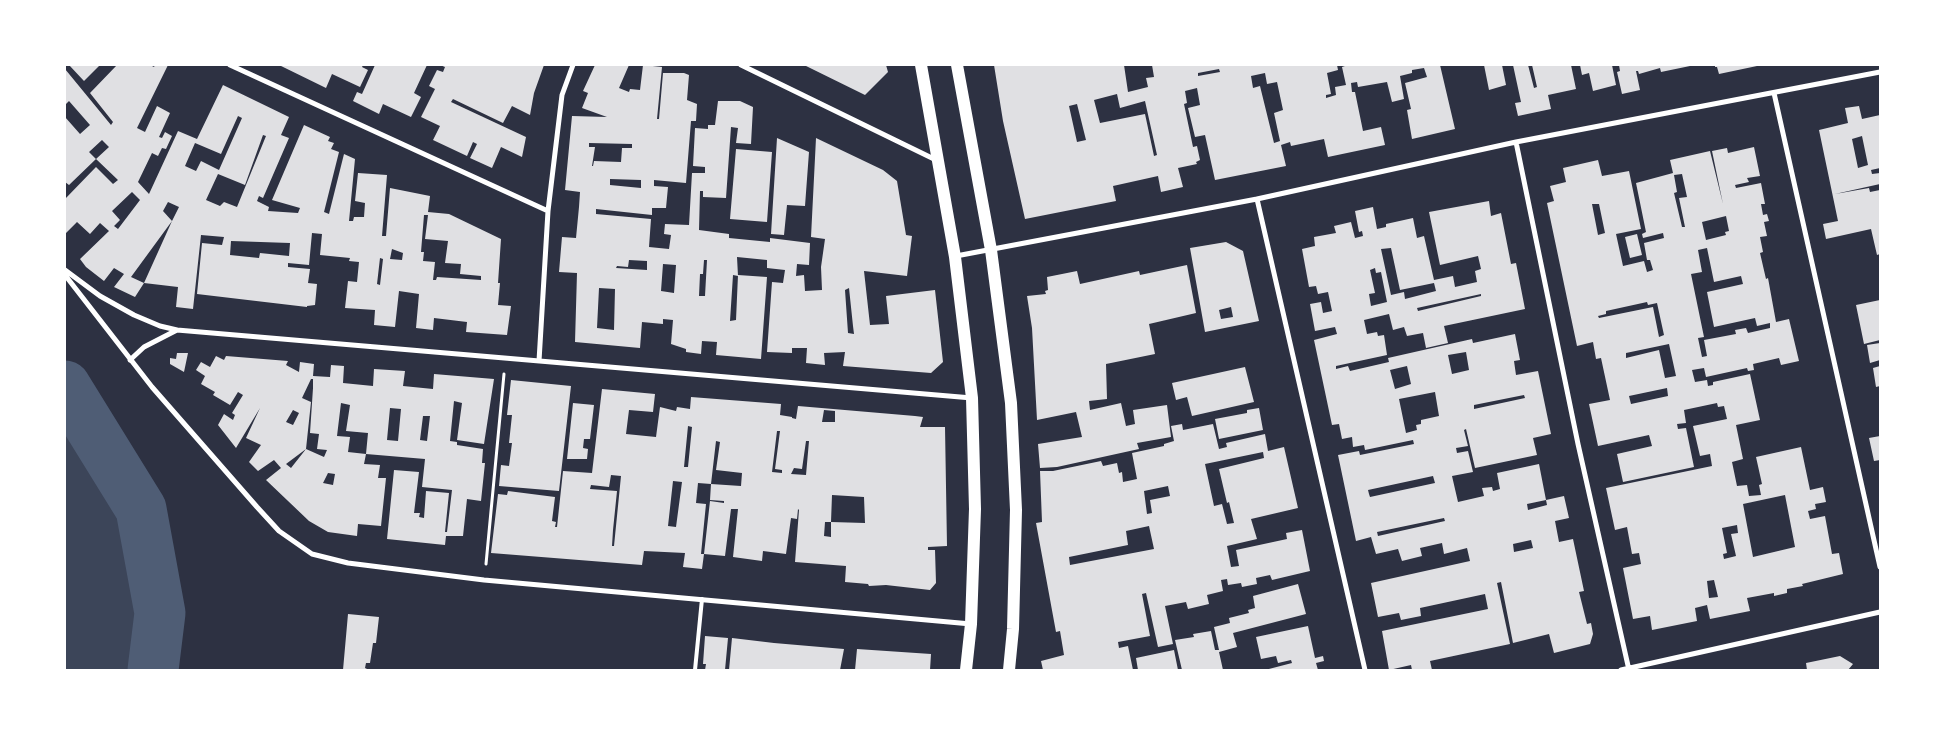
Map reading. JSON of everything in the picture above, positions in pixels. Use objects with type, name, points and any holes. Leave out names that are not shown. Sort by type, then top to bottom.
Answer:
[{"type":"main road","points":[[921,65],[936,160],[955,256],[972,398],[975,508],[971,624],[966,670]]},
{"type":"main road","points":[[957,65],[991,250],[1012,412],[1016,510],[1013,629],[1009,670]]},
{"type":"street","points":[[230,65],[548,211]]},
{"type":"street","points":[[539,361],[548,211],[562,95],[573,65]]},
{"type":"street","points":[[741,65],[936,160]]},
{"type":"street","points":[[955,256],[1257,199],[1516,142],[1774,94],[1880,72]]},
{"type":"street","points":[[1774,94],[1880,567]]},
{"type":"street","points":[[1516,142],[1578,444],[1629,669]]},
{"type":"street","points":[[1257,199],[1366,670]]},
{"type":"street","points":[[65,270],[100,296],[134,315],[160,326],[176,330],[972,398]]},
{"type":"street","points":[[65,275],[152,387],[279,531],[312,554],[348,563],[484,580],[971,624]]},
{"type":"street","points":[[130,360],[144,347],[176,330]]},
{"type":"street","points":[[1621,670],[1880,612]]},
{"type":"lane","points":[[696,670],[702,599]]},
{"type":"path","points":[[484,580],[505,359]]},
{"type":"shaded area","points":[[65,393],[106,476],[126,527],[154,661],[152,670],[65,670]]},
{"type":"building","points":[[69,65],[100,65],[84,81]]},
{"type":"building","points":[[117,65],[150,65],[154,67],[155,65],[168,65],[137,128],[145,132],[157,106],[170,113],[159,137],[162,138],[165,132],[172,136],[166,149],[162,148],[158,156],[152,153],[138,182],[149,194],[178,131],[197,139],[223,85],[289,117],[281,135],[289,138],[263,198],[259,196],[257,201],[269,207],[268,211],[298,213],[300,208],[272,200],[304,125],[330,137],[328,141],[334,143],[331,149],[339,152],[324,212],[329,214],[344,154],[355,159],[349,221],[353,221],[354,217],[364,217],[365,203],[355,201],[358,173],[387,175],[382,236],[386,236],[390,188],[430,196],[428,212],[449,214],[501,239],[498,305],[511,306],[507,335],[466,332],[467,322],[434,318],[433,330],[416,328],[419,294],[399,291],[395,327],[374,325],[375,310],[345,308],[348,281],[357,282],[359,262],[349,261],[350,258],[320,255],[322,234],[312,233],[309,265],[288,263],[288,267],[310,269],[308,283],[317,284],[315,305],[307,307],[197,294],[202,243],[222,245],[224,237],[201,235],[193,309],[176,307],[178,287],[144,283],[135,297],[114,287],[124,274],[114,268],[104,281],[86,267],[80,259],[109,231],[100,223],[90,234],[77,222],[65,234],[65,199],[96,167],[113,184],[118,180],[96,159],[69,185],[65,182],[65,117],[80,134],[90,125],[69,101],[65,105],[65,69],[111,125],[113,122],[90,93]],"holes":[[[238,116],[242,118],[219,170],[201,161],[196,171],[185,166],[195,143],[221,154]],[[263,135],[266,136],[237,207],[224,202],[220,206],[206,200],[218,174],[245,185]],[[102,140],[109,147],[96,159],[89,152]],[[132,192],[140,200],[118,229],[114,226],[120,220],[112,211]],[[168,202],[179,207],[172,221],[163,211]],[[424,215],[428,215],[425,239],[448,241],[445,263],[461,264],[460,274],[481,276],[481,280],[437,277],[436,280],[433,280],[435,262],[423,261],[424,252],[421,252]],[[172,221],[144,283],[131,277]],[[231,241],[290,243],[289,256],[260,253],[259,258],[230,255]],[[392,249],[403,253],[402,260],[390,259]],[[380,258],[383,259],[380,285],[377,284]]]},
{"type":"building","points":[[279,65],[363,65],[362,67],[368,70],[360,87],[332,74],[326,88]]},
{"type":"building","points":[[375,65],[427,65],[414,93],[421,97],[411,117],[383,104],[379,114],[353,101],[357,92],[362,94]]},
{"type":"building","points":[[440,65],[544,65],[534,93],[530,115],[512,106],[503,123],[453,99],[451,102],[526,137],[522,157],[501,147],[492,168],[470,158],[477,144],[473,142],[467,156],[433,140],[440,126],[421,117],[435,89],[429,86],[437,70],[443,72],[445,67]]},
{"type":"building","points":[[595,65],[629,65],[619,88],[629,92],[630,89],[640,90],[643,65],[662,67],[657,119],[659,119],[663,73],[684,73],[689,75],[687,100],[697,104],[696,121],[691,121],[686,183],[654,180],[654,186],[668,187],[666,208],[652,208],[652,215],[596,209],[596,214],[651,219],[649,247],[669,249],[671,235],[664,234],[665,224],[689,225],[692,173],[705,173],[705,167],[693,166],[695,128],[708,129],[708,125],[715,125],[718,101],[740,101],[753,107],[751,144],[736,143],[738,128],[731,127],[726,198],[703,197],[703,191],[700,191],[699,230],[729,234],[729,238],[770,242],[770,238],[810,243],[809,265],[797,264],[796,276],[804,275],[805,291],[822,290],[821,267],[825,239],[811,237],[816,138],[883,170],[897,181],[906,235],[912,236],[907,276],[864,271],[870,325],[889,324],[886,296],[935,290],[943,362],[931,373],[843,366],[845,352],[824,353],[825,365],[806,363],[807,348],[792,348],[792,353],[767,352],[772,282],[783,283],[785,270],[767,268],[767,260],[737,257],[738,276],[767,277],[761,359],[716,355],[717,342],[702,341],[701,354],[686,352],[686,349],[671,344],[673,320],[663,319],[663,324],[642,322],[640,348],[575,342],[577,273],[559,272],[562,237],[576,238],[579,207],[580,192],[565,190],[572,116],[607,117],[582,108],[588,93],[583,91]],"holes":[[[589,143],[632,144],[632,148],[622,148],[621,162],[594,161],[593,166],[595,147],[589,147]],[[610,179],[641,180],[641,188],[610,185]],[[629,260],[647,261],[647,270],[616,268],[617,266],[628,267]],[[704,260],[707,260],[705,296],[699,296],[700,274],[703,274]],[[663,264],[676,265],[674,293],[661,291]],[[733,275],[738,276],[736,320],[730,321]],[[599,288],[615,289],[614,330],[597,328]],[[849,288],[854,334],[848,333],[845,290]]]},
{"type":"building","points":[[804,65],[886,65],[888,72],[865,95]]},
{"type":"building","points":[[994,65],[1124,65],[1128,92],[1148,87],[1146,78],[1154,77],[1152,65],[1337,65],[1338,70],[1327,73],[1331,94],[1326,95],[1326,98],[1336,95],[1335,87],[1346,85],[1342,67],[1348,65],[1440,65],[1455,129],[1412,139],[1407,110],[1411,109],[1405,83],[1427,77],[1424,68],[1412,70],[1412,73],[1400,76],[1404,99],[1392,102],[1387,82],[1358,87],[1357,82],[1351,83],[1352,92],[1355,92],[1363,131],[1381,127],[1385,145],[1328,157],[1324,139],[1291,146],[1290,142],[1281,145],[1286,166],[1215,180],[1205,135],[1195,137],[1188,108],[1200,105],[1197,88],[1185,91],[1187,103],[1184,104],[1193,147],[1197,146],[1200,160],[1196,162],[1197,164],[1178,168],[1183,187],[1161,192],[1158,176],[1113,186],[1116,201],[1025,219],[1003,121]],"holes":[[[1219,69],[1220,72],[1198,76],[1198,73]],[[1265,73],[1267,84],[1277,82],[1283,110],[1274,113],[1280,141],[1274,143],[1260,86],[1253,88],[1251,76]],[[1117,94],[1120,108],[1145,101],[1157,155],[1154,156],[1145,114],[1100,123],[1094,100]],[[1077,104],[1086,140],[1077,142],[1069,106]]]},
{"type":"building","points":[[1484,65],[1502,65],[1506,85],[1489,90]]},
{"type":"building","points":[[1513,65],[1528,65],[1534,88],[1537,87],[1532,65],[1571,65],[1576,89],[1548,95],[1551,109],[1518,116],[1515,103],[1521,102]]},
{"type":"building","points":[[1580,65],[1612,65],[1616,85],[1593,91],[1589,73],[1582,75]]},
{"type":"building","points":[[1619,65],[1690,66],[1661,72],[1660,68],[1639,74],[1636,71],[1640,90],[1622,94],[1617,72],[1620,71]]},
{"type":"building","points":[[1715,65],[1757,65],[1757,66],[1719,74]]},
{"type":"building","points":[[1859,106],[1862,119],[1880,115],[1880,168],[1871,170],[1872,174],[1880,173],[1880,184],[1835,194],[1869,188],[1870,192],[1880,190],[1880,254],[1877,255],[1871,229],[1826,239],[1823,224],[1838,221],[1819,130],[1848,123],[1845,108]],"holes":[[[1862,136],[1868,165],[1858,168],[1852,139]]]},
{"type":"building","points":[[777,138],[809,152],[805,206],[787,205],[784,235],[771,234]]},
{"type":"building","points":[[1754,147],[1760,176],[1747,178],[1749,182],[1735,185],[1736,188],[1761,183],[1765,204],[1761,204],[1763,215],[1767,214],[1769,221],[1764,222],[1767,236],[1760,237],[1763,252],[1760,253],[1766,279],[1768,278],[1776,322],[1789,319],[1799,361],[1781,365],[1779,358],[1753,364],[1754,370],[1748,371],[1747,368],[1706,377],[1704,368],[1692,370],[1695,382],[1707,380],[1708,386],[1713,385],[1713,382],[1750,374],[1760,420],[1736,425],[1743,459],[1732,462],[1737,486],[1747,485],[1749,496],[1761,495],[1759,485],[1762,484],[1756,457],[1801,447],[1810,490],[1823,487],[1826,502],[1815,504],[1816,509],[1808,511],[1810,519],[1825,516],[1832,554],[1839,553],[1843,574],[1787,589],[1787,593],[1774,596],[1774,593],[1747,598],[1750,611],[1710,619],[1707,605],[1695,608],[1697,621],[1652,630],[1650,616],[1633,619],[1623,568],[1641,564],[1639,553],[1632,554],[1627,527],[1615,530],[1606,488],[1712,466],[1710,454],[1700,456],[1693,426],[1727,419],[1724,406],[1718,407],[1717,403],[1684,410],[1686,423],[1677,424],[1678,429],[1686,428],[1694,467],[1623,482],[1617,454],[1652,446],[1649,435],[1598,446],[1589,404],[1610,400],[1601,358],[1596,359],[1593,342],[1577,346],[1547,203],[1554,201],[1550,186],[1566,182],[1563,168],[1598,160],[1602,176],[1629,171],[1641,229],[1616,234],[1623,266],[1644,261],[1647,272],[1653,270],[1650,260],[1647,260],[1644,243],[1664,238],[1663,233],[1643,238],[1642,234],[1646,232],[1636,183],[1673,173],[1670,160],[1710,151],[1723,204],[1712,151],[1727,148],[1728,153]],"holes":[[[1682,174],[1687,197],[1679,198],[1685,227],[1682,227],[1674,193],[1677,192],[1674,175]],[[1592,204],[1599,204],[1605,233],[1598,235]],[[1726,216],[1729,231],[1725,232],[1726,235],[1706,240],[1702,222]],[[1707,248],[1714,282],[1741,276],[1743,284],[1707,292],[1714,327],[1755,318],[1757,326],[1770,323],[1770,328],[1748,333],[1746,328],[1735,330],[1736,334],[1704,340],[1707,356],[1702,357],[1698,338],[1704,337],[1691,274],[1702,272],[1698,250]],[[1647,302],[1648,305],[1657,303],[1664,335],[1659,337],[1653,307],[1599,318],[1598,316],[1606,314],[1606,311]],[[1669,344],[1676,376],[1665,378],[1659,350],[1626,358],[1626,353]],[[1667,388],[1668,396],[1631,404],[1629,396]],[[1785,495],[1795,547],[1753,557],[1743,504]],[[1737,525],[1738,533],[1731,534],[1736,556],[1724,559],[1723,554],[1727,553],[1722,528]],[[1714,580],[1718,597],[1709,598],[1707,581]]]},
{"type":"building","points":[[736,149],[772,152],[767,222],[730,219]]},
{"type":"building","points":[[1489,201],[1491,216],[1501,213],[1511,264],[1516,263],[1525,309],[1444,326],[1448,343],[1426,348],[1423,333],[1407,336],[1404,327],[1393,330],[1389,314],[1364,320],[1367,334],[1377,332],[1378,336],[1384,335],[1387,355],[1336,366],[1336,369],[1348,366],[1350,371],[1389,362],[1388,358],[1472,339],[1473,343],[1515,334],[1520,360],[1514,361],[1516,375],[1538,371],[1551,434],[1533,438],[1537,455],[1475,468],[1466,429],[1464,430],[1468,446],[1456,448],[1457,453],[1468,451],[1473,472],[1452,476],[1458,502],[1484,496],[1482,488],[1492,487],[1493,491],[1500,489],[1497,473],[1539,464],[1546,500],[1564,496],[1569,518],[1555,521],[1559,542],[1573,539],[1584,591],[1579,592],[1587,624],[1591,623],[1593,634],[1590,644],[1554,653],[1549,634],[1513,643],[1501,582],[1497,583],[1510,644],[1430,661],[1432,670],[1412,670],[1411,665],[1389,670],[1382,631],[1488,609],[1485,594],[1420,608],[1421,616],[1401,620],[1399,613],[1378,617],[1371,583],[1470,561],[1467,548],[1444,554],[1442,543],[1420,548],[1422,556],[1402,561],[1398,549],[1376,554],[1371,537],[1356,541],[1338,455],[1359,451],[1360,455],[1414,444],[1413,440],[1365,450],[1364,445],[1353,447],[1352,437],[1342,439],[1339,424],[1332,425],[1314,340],[1337,334],[1335,327],[1315,331],[1310,304],[1321,302],[1323,313],[1332,311],[1328,292],[1318,294],[1316,286],[1309,287],[1302,249],[1315,246],[1314,237],[1336,233],[1334,226],[1351,222],[1355,238],[1363,236],[1362,231],[1359,232],[1355,211],[1373,207],[1377,229],[1386,227],[1386,224],[1413,218],[1417,238],[1424,236],[1434,280],[1453,276],[1455,287],[1477,282],[1475,271],[1481,269],[1478,256],[1440,265],[1429,212]],"holes":[[[1391,248],[1400,290],[1434,283],[1436,291],[1405,299],[1404,292],[1391,295],[1381,249]],[[1375,268],[1376,273],[1381,272],[1387,302],[1371,306],[1369,294],[1375,293],[1370,270]],[[1481,294],[1481,296],[1418,311],[1417,308]],[[1466,352],[1469,370],[1452,374],[1448,355]],[[1407,366],[1411,384],[1395,389],[1390,370]],[[1435,392],[1439,416],[1421,420],[1421,424],[1416,425],[1417,430],[1406,433],[1399,399]],[[1524,395],[1525,398],[1474,409],[1474,405]],[[1433,476],[1435,483],[1370,497],[1368,490]],[[1546,500],[1547,505],[1528,510],[1527,504]],[[1444,518],[1445,521],[1378,536],[1377,532]],[[1531,540],[1533,548],[1514,552],[1513,544]]]},
{"type":"building","points":[[1637,234],[1642,255],[1630,258],[1625,237]]},
{"type":"building","points":[[1226,242],[1243,251],[1259,321],[1205,332],[1190,248]],"holes":[[[1231,307],[1233,317],[1221,319],[1219,310]]]},
{"type":"building","points":[[1187,265],[1196,313],[1149,324],[1155,354],[1106,364],[1107,399],[1089,401],[1090,410],[1121,403],[1126,426],[1135,424],[1133,410],[1167,405],[1171,437],[1137,443],[1139,449],[1057,467],[1040,468],[1038,444],[1082,437],[1076,412],[1037,420],[1032,328],[1027,296],[1046,294],[1045,291],[1048,290],[1047,277],[1077,271],[1080,284],[1139,271],[1140,275]]},
{"type":"building","points":[[1880,300],[1880,340],[1864,344],[1856,305]]},
{"type":"building","points":[[1880,343],[1880,360],[1870,363],[1867,345]]},
{"type":"building","points":[[177,353],[188,353],[184,372],[170,364],[170,358],[176,359]]},
{"type":"building","points":[[216,356],[224,360],[226,356],[288,361],[286,365],[299,372],[300,362],[314,364],[313,376],[330,377],[331,365],[344,366],[343,383],[373,386],[374,369],[405,371],[403,386],[433,389],[434,374],[494,379],[484,444],[457,440],[462,403],[454,401],[450,441],[457,442],[457,445],[483,449],[482,463],[485,463],[481,501],[467,499],[463,536],[446,536],[445,545],[387,539],[394,470],[419,472],[414,513],[420,513],[419,517],[424,518],[426,491],[449,493],[445,532],[447,532],[452,490],[422,487],[425,459],[366,454],[364,464],[380,465],[378,478],[386,478],[381,526],[358,524],[357,536],[328,532],[309,521],[266,480],[281,468],[274,460],[258,471],[249,462],[261,445],[246,438],[260,408],[236,448],[218,425],[224,414],[233,420],[235,415],[232,413],[243,395],[238,392],[230,405],[213,395],[215,392],[201,384],[205,376],[196,370],[201,362],[210,367]],"holes":[[[311,379],[313,379],[310,433],[319,434],[317,449],[327,450],[324,457],[306,449],[311,402],[302,398]],[[341,403],[350,405],[346,431],[368,433],[366,454],[348,452],[350,437],[337,436]],[[390,408],[401,409],[398,441],[387,440]],[[293,410],[299,413],[293,425],[286,422]],[[423,416],[430,416],[427,441],[420,440]],[[306,449],[291,468],[286,464]],[[328,473],[335,474],[333,485],[323,483]]]},
{"type":"building","points":[[1880,366],[1880,386],[1876,387],[1873,368]]},
{"type":"building","points":[[1245,367],[1254,402],[1192,416],[1187,397],[1176,400],[1172,383]]},
{"type":"building","points":[[511,380],[571,386],[559,491],[499,486],[501,465],[509,466],[512,443],[509,443],[512,415],[507,415]]},
{"type":"building","points":[[602,389],[655,394],[653,412],[629,410],[626,434],[656,437],[660,407],[676,411],[677,407],[690,409],[691,397],[781,404],[780,415],[796,419],[798,406],[923,417],[920,427],[945,427],[947,546],[928,547],[928,550],[935,550],[936,583],[930,590],[886,585],[869,586],[868,584],[845,582],[846,566],[795,562],[798,509],[797,519],[791,518],[786,554],[763,551],[762,561],[733,557],[738,509],[731,509],[725,556],[704,554],[702,569],[683,567],[685,553],[644,551],[642,565],[491,553],[498,494],[507,495],[508,491],[555,497],[552,521],[556,522],[555,527],[557,527],[563,471],[592,473]],"holes":[[[824,410],[835,411],[835,422],[822,422]],[[688,426],[692,427],[688,467],[684,467]],[[777,431],[780,431],[775,469],[782,470],[782,473],[772,472]],[[716,441],[720,442],[716,470],[742,473],[741,486],[711,484]],[[806,441],[809,441],[806,475],[791,474],[794,468],[802,469]],[[611,475],[621,476],[614,546],[612,546],[617,491],[590,489],[591,485],[609,487]],[[673,481],[682,482],[676,527],[668,526]],[[698,483],[711,484],[710,500],[724,501],[724,503],[710,501],[704,554],[701,554],[706,504],[696,503]],[[832,495],[864,497],[865,523],[831,522]],[[825,522],[831,522],[831,537],[824,536]]]},
{"type":"building","points":[[573,403],[594,405],[590,439],[584,439],[583,448],[588,449],[587,459],[567,459]]},
{"type":"building","points":[[1259,408],[1263,430],[1219,439],[1215,419],[1247,413],[1247,410]]},
{"type":"building","points":[[1182,424],[1183,430],[1213,424],[1219,449],[1227,447],[1226,443],[1265,434],[1268,451],[1284,447],[1298,508],[1251,519],[1257,539],[1227,546],[1231,567],[1239,566],[1236,550],[1287,539],[1286,533],[1302,530],[1310,571],[1272,580],[1270,575],[1256,578],[1257,584],[1242,587],[1241,583],[1228,585],[1227,579],[1221,580],[1223,591],[1207,595],[1209,604],[1188,609],[1186,602],[1165,606],[1173,644],[1158,647],[1146,593],[1142,594],[1150,636],[1118,642],[1119,648],[1128,646],[1133,670],[1043,670],[1041,661],[1064,655],[1060,631],[1056,632],[1036,523],[1042,522],[1040,471],[1053,471],[1101,461],[1103,466],[1117,463],[1119,473],[1122,472],[1123,482],[1137,479],[1132,453],[1164,446],[1164,444],[1174,441],[1171,426]],"holes":[[[1263,452],[1264,458],[1219,469],[1234,523],[1227,524],[1222,504],[1214,506],[1205,464]],[[1168,486],[1170,496],[1150,500],[1152,513],[1147,514],[1144,491]],[[1149,526],[1154,549],[1070,565],[1069,557],[1128,545],[1126,531]]]},
{"type":"building","points":[[1880,436],[1880,460],[1874,461],[1869,438]]},
{"type":"building","points":[[1298,584],[1306,614],[1233,633],[1237,647],[1219,652],[1223,670],[1182,670],[1175,640],[1194,637],[1193,634],[1211,631],[1215,650],[1219,650],[1214,627],[1230,623],[1229,618],[1249,613],[1248,610],[1255,608],[1253,596]]},
{"type":"building","points":[[348,614],[379,617],[376,643],[373,643],[370,663],[366,663],[365,668],[369,670],[343,670]]},
{"type":"building","points":[[1308,626],[1315,658],[1323,656],[1324,661],[1316,663],[1318,670],[1265,670],[1292,663],[1291,660],[1278,663],[1276,656],[1261,659],[1256,637]]},
{"type":"building","points":[[705,636],[728,638],[725,670],[705,670],[706,664],[703,664]]},
{"type":"building","points":[[732,638],[844,649],[840,670],[729,670]]},
{"type":"building","points":[[857,649],[931,654],[930,670],[855,670]]},
{"type":"building","points":[[1174,650],[1178,670],[1138,670],[1136,658]]},
{"type":"building","points":[[1840,656],[1853,664],[1848,670],[1807,670],[1806,663]]},
{"type":"waterway","points":[[65,386],[141,509],[160,613],[153,670]]}]
